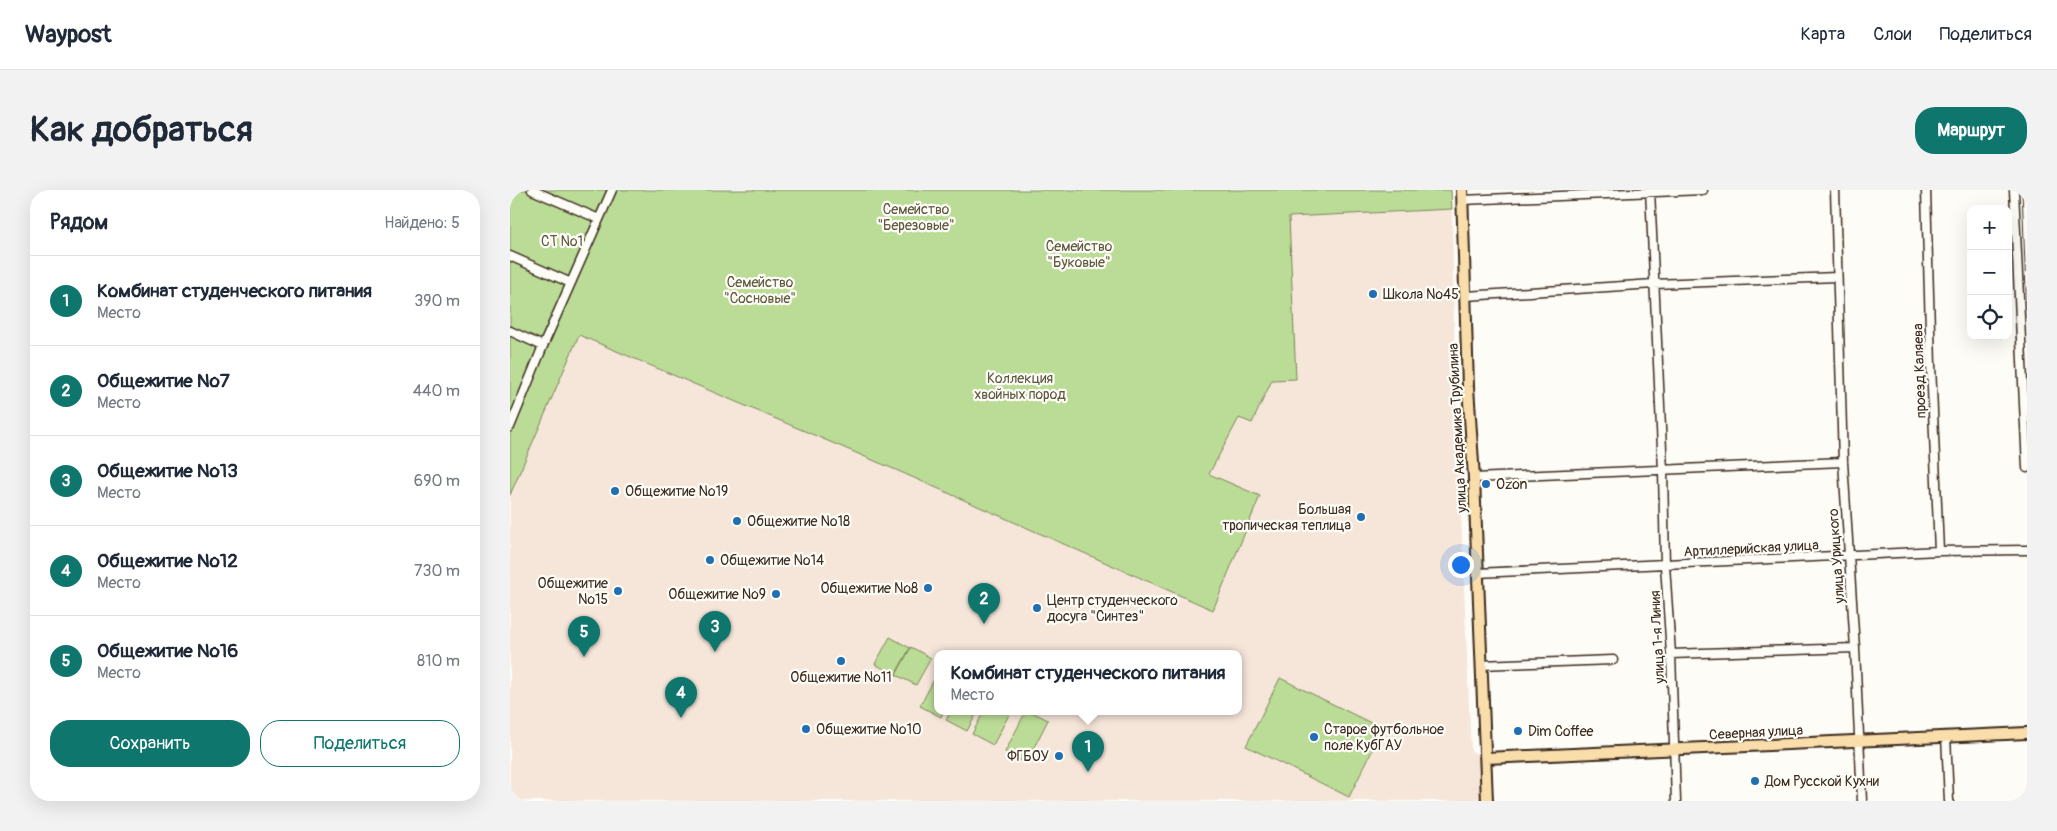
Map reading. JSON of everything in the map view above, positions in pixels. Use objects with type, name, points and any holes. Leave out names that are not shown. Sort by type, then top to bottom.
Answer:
[{"type":"main road","name":"улица Академика Трубилина","points":[[1462,195],[1468,387],[1474,478],[1488,801]]},
{"type":"main road","name":"Северная улица","points":[[1486,758],[2027,733]]},
{"type":"street","points":[[532,190],[599,219]]},
{"type":"street","points":[[510,427],[514,407],[612,190]]},
{"type":"street","points":[[1462,195],[1703,190]]},
{"type":"street","name":"улица Урицкого","points":[[1835,190],[1843,462],[1855,648],[1862,801]]},
{"type":"street","name":"проезд Каляева","points":[[1926,190],[1930,365],[1939,552]]},
{"type":"street","points":[[2014,190],[2027,468]]},
{"type":"street","name":"улица 1-я Линия","points":[[1650,191],[1676,801]]},
{"type":"street","points":[[510,256],[571,283]]},
{"type":"street","points":[[1466,296],[1654,284],[1837,277]]},
{"type":"street","points":[[510,331],[543,346]]},
{"type":"street","points":[[1474,478],[1843,462]]},
{"type":"street","name":"Артиллерийская улица","points":[[1477,573],[1848,555],[2027,550]]},
{"type":"street","points":[[1671,654],[1855,648]]},
{"type":"street","points":[[1481,666],[1613,660]]},
{"type":"street","points":[[1946,736],[1949,801]]},
{"type":"shaded area","points":[[1452,209],[1455,372],[1471,751],[1480,755],[1481,801],[510,801],[510,495],[579,335],[896,470],[1213,610],[1209,474],[1239,418],[1252,423],[1272,380],[1296,378],[1289,217]]},
{"type":"green space","points":[[510,190],[1451,190],[1452,209],[1289,217],[1296,379],[1272,380],[1252,423],[1239,418],[1209,474],[1260,496],[1213,610],[896,470],[579,335],[510,495]]},
{"type":"green space","points":[[890,637],[910,648],[895,675],[875,664]]},
{"type":"green space","points":[[911,647],[931,658],[916,685],[896,675]]},
{"type":"green space","name":"Старое футбольное поле КубГАУ","points":[[1280,678],[1383,729],[1349,797],[1246,746]]},
{"type":"green space","points":[[934,680],[934,713],[920,706]]},
{"type":"green space","points":[[949,715],[976,715],[967,731],[946,720]]},
{"type":"green space","points":[[982,715],[1009,715],[993,745],[972,734]]},
{"type":"green space","points":[[1024,715],[1038,715],[1048,720],[1026,763],[1005,752]]},
{"type":"tram line","points":[[2022,190],[2027,317]]},
{"type":"place","name":"Школа №45","points":[[1373,294]]},
{"type":"place","name":"Ozon","points":[[1486,484]]},
{"type":"place","name":"Общежитие №19","points":[[615,491]]},
{"type":"place","name":"Большая тропическая теплица","points":[[1361,517]]},
{"type":"place","name":"Общежитие №18","points":[[737,521]]},
{"type":"place","name":"Общежитие №14","points":[[710,560]]},
{"type":"place","name":"Общежитие №8","points":[[928,588]]},
{"type":"place","name":"Общежитие №15","points":[[618,591]]},
{"type":"place","name":"Общежитие №9","points":[[776,594]]},
{"type":"place","name":"Центр студенческого досуга \"Синтез\"","points":[[1037,608]]},
{"type":"place","name":"Общежитие №7","points":[[984,624]]},
{"type":"place","name":"Общежитие №13","points":[[715,652]]},
{"type":"place","name":"Общежитие №16","points":[[584,657]]},
{"type":"place","name":"Общежитие №11","points":[[841,661]]},
{"type":"place","name":"Общежитие №12","points":[[681,718]]},
{"type":"place","name":"Общежитие №10","points":[[806,729]]},
{"type":"place","name":"Dim Coffee","points":[[1518,731]]},
{"type":"place","name":"Старое футбольное поле КубГАУ","points":[[1314,737]]},
{"type":"place","name":"ФГБОУ","points":[[1059,756]]},
{"type":"place","name":"Комбинат студенческого питания","points":[[1088,772]]},
{"type":"place","name":"Дом Русской Кухни","points":[[1755,781]]},
{"type":"park label","name":"Семейство \"Березовые\"","points":[[916,218]]},
{"type":"park label","name":"СТ №1","points":[[562,241]]},
{"type":"park label","name":"Семейство \"Буковые\"","points":[[1079,254]]},
{"type":"park label","name":"Семейство \"Сосновые\"","points":[[760,290]]},
{"type":"park label","name":"Коллекция хвойных пород","points":[[1020,386]]}]
